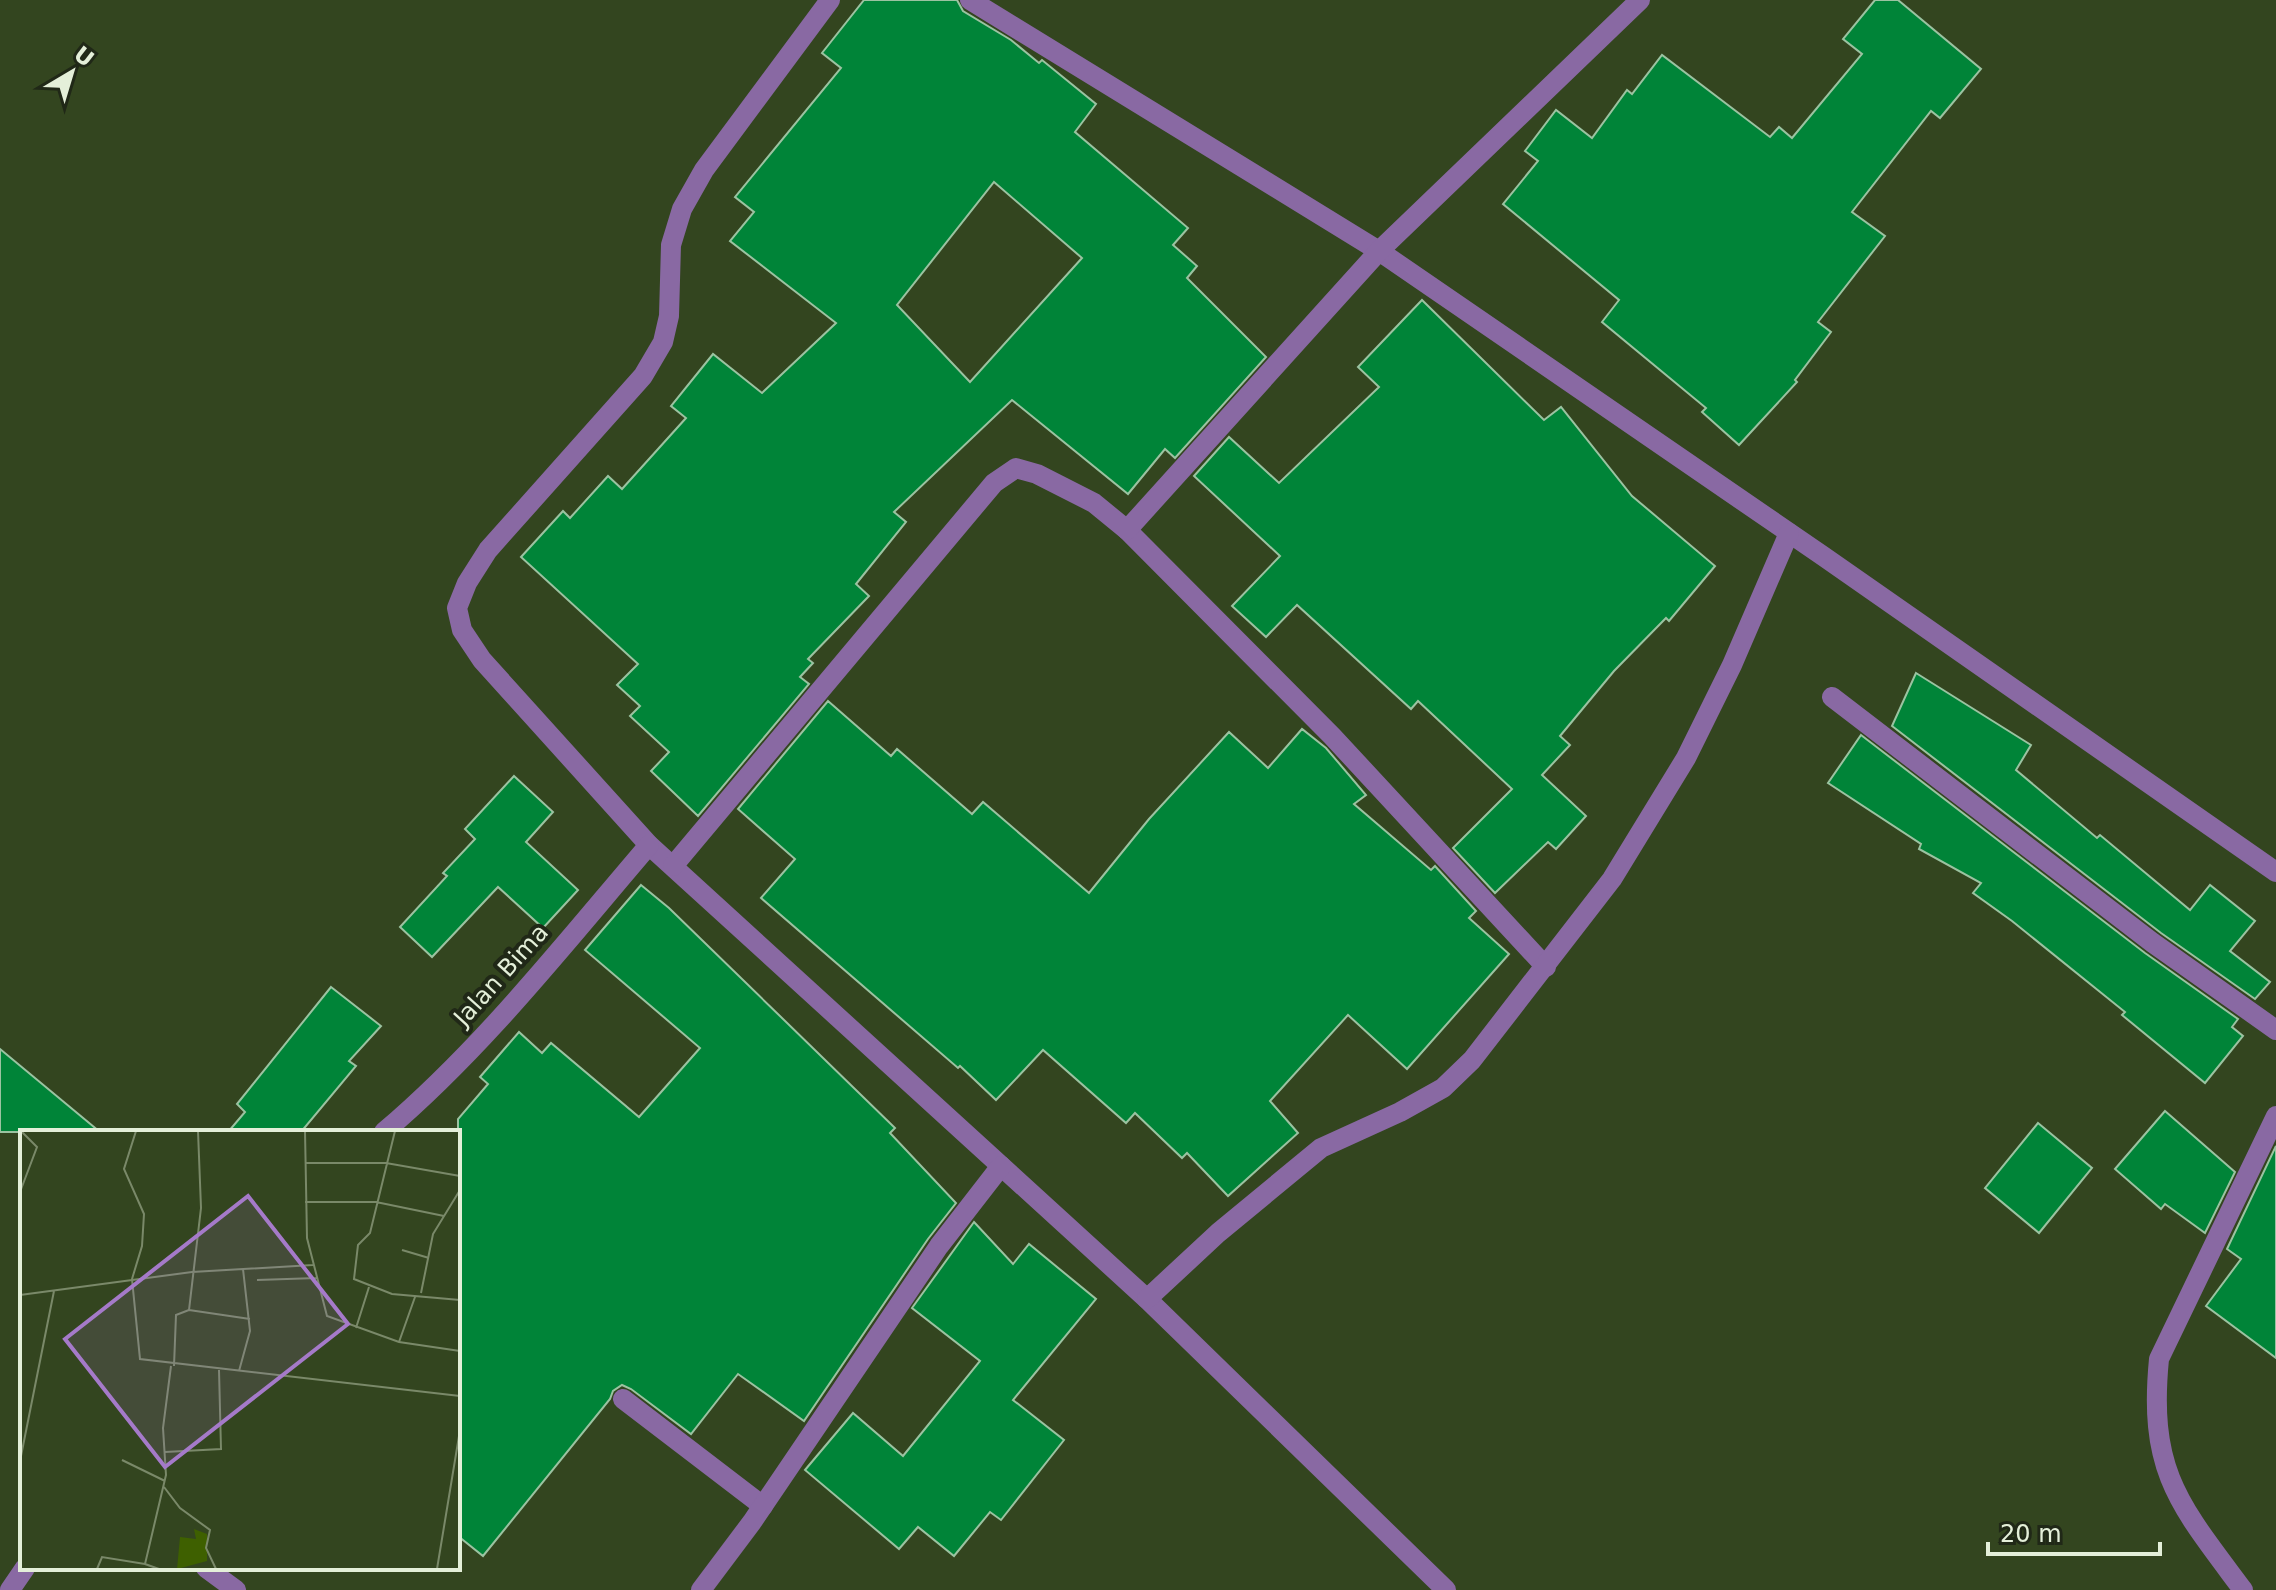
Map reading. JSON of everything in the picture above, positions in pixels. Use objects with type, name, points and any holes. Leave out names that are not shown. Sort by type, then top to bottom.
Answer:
[{"type":"street","points":[[830,0],[704,170],[682,209],[671,245],[669,316],[663,342],[643,376],[488,550],[467,583],[457,608],[462,630],[482,660],[649,845],[1147,1299],[1446,1590]]},
{"type":"street","points":[[970,0],[1379,251],[2276,872]]},
{"type":"street","points":[[1127,530],[1379,251],[1640,0]]},
{"type":"street","points":[[673,866],[994,483],[1016,468],[1037,474],[1094,503],[1127,530],[1332,736],[1546,967]]},
{"type":"street","points":[[1147,1299],[1218,1233],[1321,1148],[1400,1112],[1443,1088],[1472,1060],[1612,879],[1686,758],[1732,665],[1789,533]]},
{"type":"street","points":[[1832,697],[2153,943],[2276,1030]]},
{"type":"street","name":"Jalan Bima","points":[[386,1130],[510,1006],[649,845]]},
{"type":"street","points":[[2243,1590],[2177,1496],[2163,1465],[2157,1436],[2155,1399],[2159,1359],[2276,1116]]},
{"type":"street","points":[[701,1590],[763,1506],[922,1270],[1001,1166]]},
{"type":"street","points":[[623,1399],[763,1506]]},
{"type":"street","points":[[10,1590],[24,1570]]},
{"type":"street","points":[[209,1570],[236,1590]]},
{"type":"building","points":[[864,0],[957,0],[963,11],[1011,40],[1039,63],[1042,60],[1096,104],[1075,132],[1188,228],[1173,245],[1197,266],[1187,278],[1266,357],[1175,458],[1165,449],[1128,494],[1012,400],[894,512],[906,522],[856,584],[869,596],[808,659],[813,663],[800,677],[809,684],[698,816],[651,771],[669,752],[630,716],[640,706],[617,685],[638,664],[521,557],[563,511],[570,518],[608,476],[622,489],[686,418],[671,406],[713,354],[762,393],[836,323],[730,241],[754,212],[735,197],[841,68],[822,53]],"holes":[[[994,182],[1082,258],[970,382],[897,305]]]},
{"type":"building","points":[[1875,0],[1898,0],[1981,69],[1940,118],[1931,111],[1852,212],[1885,236],[1818,322],[1831,332],[1795,380],[1797,382],[1739,445],[1702,412],[1706,408],[1602,322],[1619,300],[1503,204],[1538,161],[1525,151],[1556,110],[1592,138],[1627,90],[1632,94],[1662,55],[1770,137],[1779,127],[1792,138],[1862,54],[1843,39]]},
{"type":"building","points":[[1422,300],[1544,420],[1561,407],[1632,496],[1715,566],[1669,621],[1666,618],[1614,671],[1560,736],[1570,745],[1542,775],[1586,816],[1556,849],[1548,842],[1495,893],[1453,848],[1512,789],[1418,701],[1411,709],[1297,605],[1266,637],[1232,606],[1280,556],[1194,476],[1229,437],[1279,483],[1379,387],[1358,367]]},
{"type":"building","points":[[1916,673],[2031,745],[2016,770],[2190,910],[2210,885],[2255,921],[2230,951],[2270,982],[2255,999],[2161,933],[1892,726]]},
{"type":"building","points":[[828,701],[891,756],[897,749],[972,814],[983,802],[1089,893],[1149,819],[1229,732],[1268,768],[1302,729],[1326,748],[1366,795],[1354,804],[1431,870],[1435,866],[1476,911],[1469,918],[1509,954],[1407,1069],[1348,1015],[1270,1101],[1298,1133],[1228,1196],[1187,1153],[1182,1158],[1135,1113],[1126,1123],[1043,1050],[996,1100],[761,898],[795,859],[738,809]]},
{"type":"building","points":[[1861,735],[2145,953],[2238,1019],[2232,1027],[2243,1036],[2205,1083],[2122,1015],[2125,1012],[1973,893],[1981,883],[1919,849],[1921,844],[1828,783]]},
{"type":"building","points":[[514,776],[553,812],[526,842],[578,890],[543,928],[498,887],[432,957],[400,927],[447,876],[443,873],[475,839],[465,829]]},
{"type":"building","points":[[641,885],[669,908],[895,1128],[890,1133],[956,1203],[804,1421],[738,1374],[691,1434],[622,1385],[613,1391],[610,1399],[483,1556],[460,1538],[458,1119],[488,1084],[480,1077],[519,1032],[542,1053],[551,1043],[639,1117],[700,1048],[585,950]]},
{"type":"building","points":[[331,987],[381,1026],[349,1061],[356,1066],[303,1130],[230,1130],[245,1112],[237,1104]]},
{"type":"building","points":[[0,1049],[98,1130],[20,1130],[0,1132]]},
{"type":"building","points":[[2165,1111],[2235,1172],[2205,1233],[2165,1204],[2161,1209],[2115,1169]]},
{"type":"building","points":[[2038,1123],[2092,1168],[2039,1233],[1985,1188]]},
{"type":"building","points":[[2276,1146],[2276,1358],[2206,1306],[2241,1259],[2227,1249]]},
{"type":"building","points":[[974,1222],[1013,1264],[1029,1244],[1096,1299],[1013,1400],[1064,1440],[1001,1520],[990,1512],[954,1556],[918,1527],[899,1549],[805,1470],[853,1413],[903,1456],[980,1361],[912,1308]]}]
